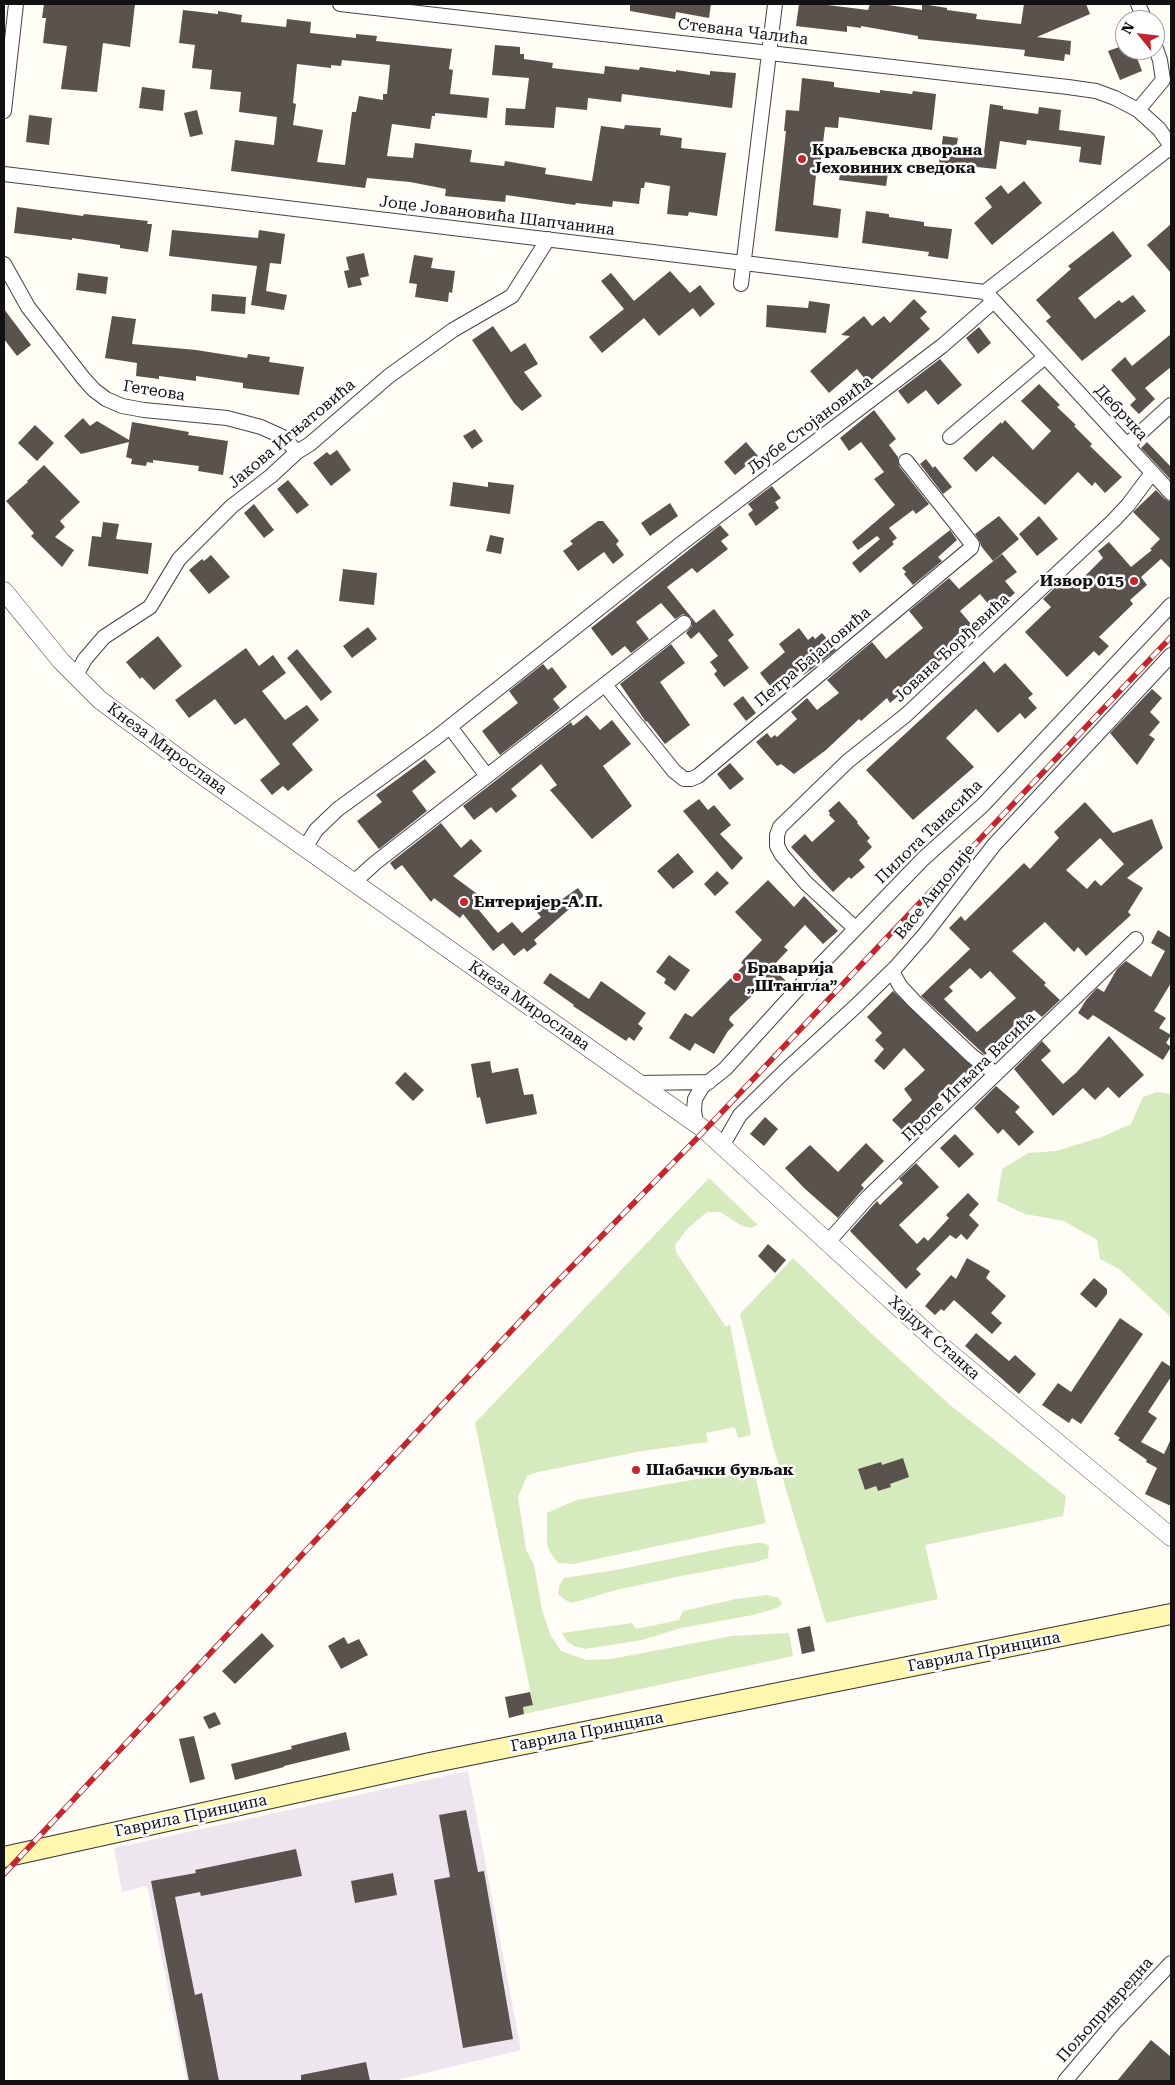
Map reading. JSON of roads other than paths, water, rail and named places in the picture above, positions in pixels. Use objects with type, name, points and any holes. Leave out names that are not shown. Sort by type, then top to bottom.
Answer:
[{"type":"main road","name":"Гаврила Принципа","points":[[4,1857],[430,1763],[1171,1614]]},
{"type":"street","points":[[4,111],[16,4]]},
{"type":"street","name":"Стевана Чалића","points":[[340,4],[1096,92],[1115,98],[1138,110],[1160,129],[1171,147]]},
{"type":"street","points":[[741,284],[775,4]]},
{"type":"street","points":[[1138,110],[1163,80],[1160,60]]},
{"type":"street","name":"Љубе Стојановића","points":[[305,848],[316,830],[338,809],[450,727],[678,546],[942,346],[990,297],[1171,147]]},
{"type":"street","name":"Јоце Јовановића Шапчанина","points":[[4,174],[744,263],[990,297]]},
{"type":"street","name":"Јакова Игњатовића","points":[[76,676],[85,659],[104,637],[150,607],[179,559],[232,506],[310,444],[389,376],[424,350],[479,314],[512,296],[548,239]]},
{"type":"street","name":"Гетеова","points":[[4,264],[28,307],[84,379],[106,399],[122,406],[144,410],[227,418],[261,427],[283,437],[298,452]]},
{"type":"street","name":"Дебрчка","points":[[990,297],[1171,493]]},
{"type":"street","points":[[950,436],[1045,357]]},
{"type":"street","points":[[1127,445],[1171,405]]},
{"type":"street","name":"Петра Бајаловића","points":[[605,685],[674,771],[684,779],[698,776],[971,548],[972,544],[906,460]]},
{"type":"street","name":"Јована Ђорђевића","points":[[856,928],[806,883],[782,855],[778,846],[777,835],[780,827],[848,761],[906,715],[1100,533],[1128,505],[1152,473]]},
{"type":"street","name":"Кнеза Мирослава","points":[[4,591],[49,646],[100,700],[196,771],[701,1127]]},
{"type":"street","name":"Пилота Танасића","points":[[701,1127],[694,1110],[695,1099],[702,1088],[740,1053],[923,859],[983,806],[1171,605]]},
{"type":"street","points":[[354,882],[375,862],[684,623]]},
{"type":"street","name":"Васе Андолије","points":[[722,1146],[740,1115],[785,1070],[892,971],[925,934],[994,845],[1171,655]]},
{"type":"street","points":[[450,727],[487,776]]},
{"type":"street","name":"Проте Игњата Васића","points":[[828,1242],[868,1197],[1136,939]]},
{"type":"street","points":[[892,971],[900,986],[914,1001],[966,1050],[996,1074]]},
{"type":"street","points":[[637,1083],[709,1082]]},
{"type":"street","name":"Хајдук Станка","points":[[701,1127],[940,1345],[1171,1537]]},
{"type":"street","name":"Пољопривредна","points":[[1065,2081],[1113,2024],[1171,1963]]},
{"type":"railway","points":[[4,1874],[553,1286],[705,1130],[1171,637]]},
{"type":"place","name":"Краљевска дворана Јеховиних сведока","points":[[802,159]]},
{"type":"place","name":"Извор 015","points":[[1134,581]]},
{"type":"place","name":"Ентеријер-А.П.","points":[[464,902]]},
{"type":"place","name":"Браварија „Штангла”","points":[[737,977]]},
{"type":"place","name":"Шабачки бувљак","points":[[636,1470]]}]
